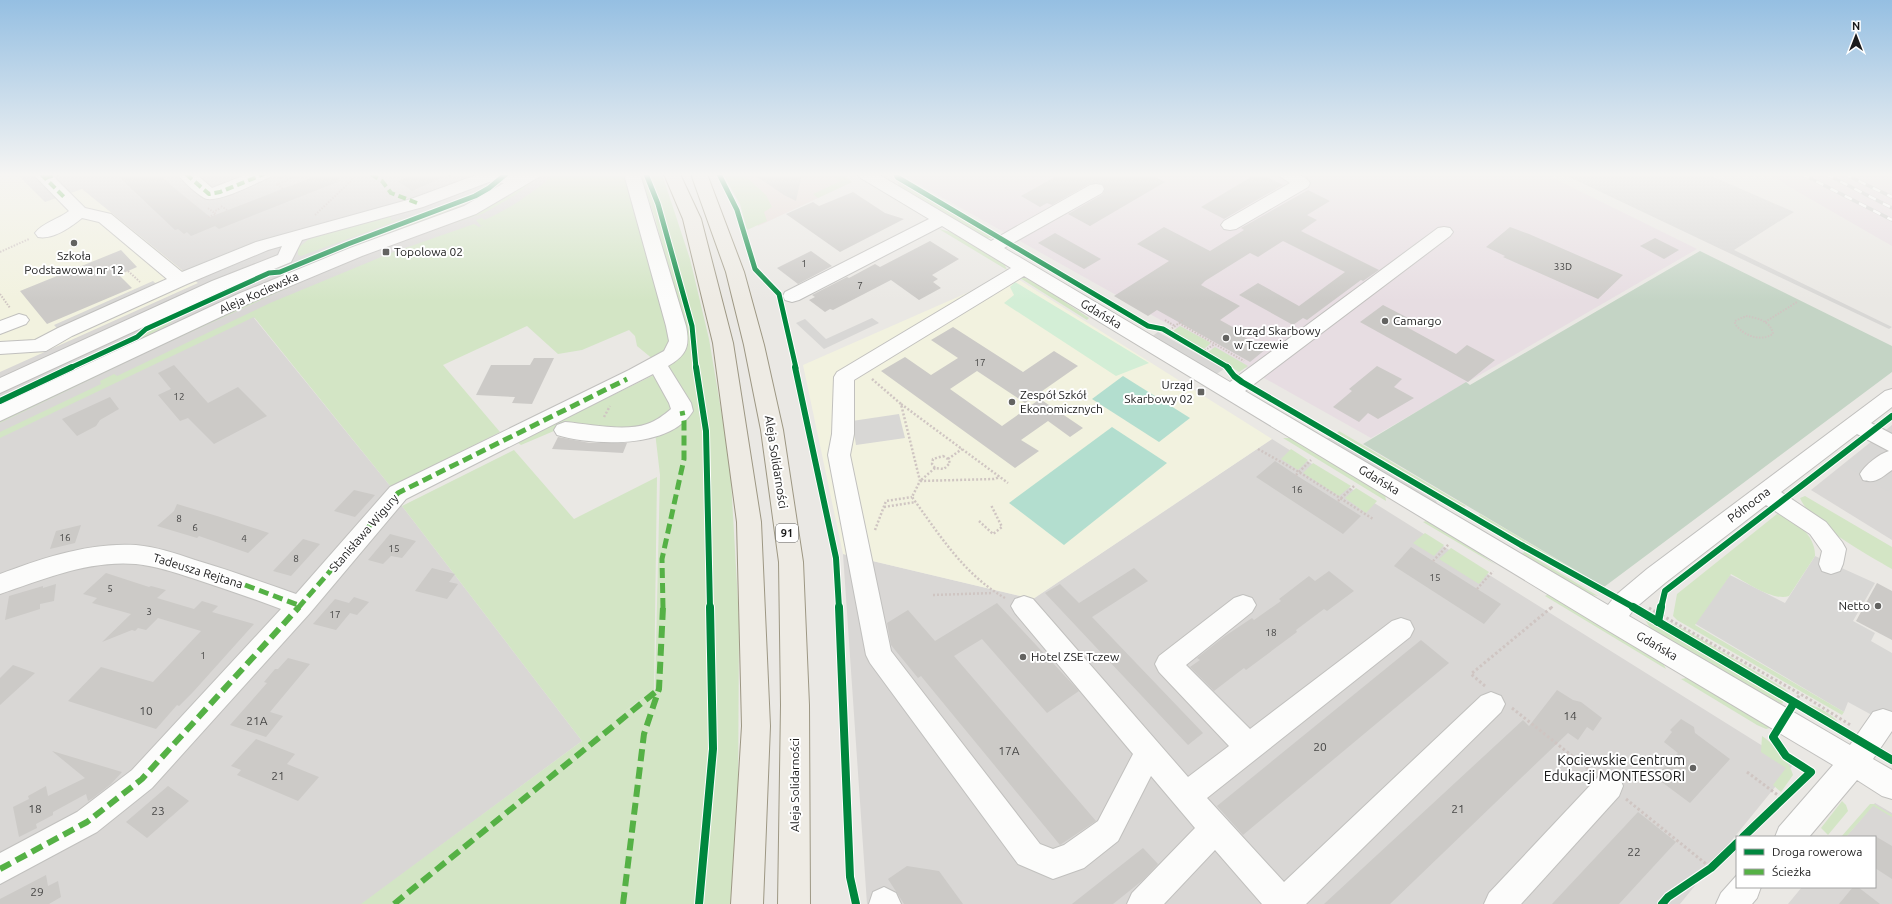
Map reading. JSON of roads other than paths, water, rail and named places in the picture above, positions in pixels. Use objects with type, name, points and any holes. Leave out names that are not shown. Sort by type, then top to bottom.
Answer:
[{"type":"main road","points":[[691,216],[723,343],[749,522],[756,726],[747,904]]},
{"type":"main road","name":"Aleja Solidarności","points":[[716,216],[731,259],[754,345],[772,430],[791,562],[795,705],[794,904]]},
{"type":"street","points":[[44,233],[66,222],[74,216]]},
{"type":"street","points":[[97,216],[105,218],[180,280]]},
{"type":"street","points":[[1,385],[39,346],[65,332],[180,280],[262,246],[370,216]]},
{"type":"street","name":"Aleja Kociewska","points":[[0,414],[245,298],[320,266],[453,216]]},
{"type":"street","name":"Stanisława Wigury","points":[[0,869],[87,822],[142,780],[301,606],[398,493],[657,364],[672,355],[679,341],[644,216]]},
{"type":"street","name":"Gdańska","points":[[937,216],[1230,392],[1626,609],[1892,786]]},
{"type":"street","points":[[991,248],[1048,216]]},
{"type":"street","points":[[1230,225],[1245,216]]},
{"type":"street","points":[[792,296],[942,219]]},
{"type":"street","points":[[1230,392],[1444,232]]},
{"type":"street","points":[[285,258],[295,237]]},
{"type":"street","points":[[1,385],[219,285],[285,258],[320,266]]},
{"type":"street","points":[[1024,268],[844,377],[843,434],[839,455],[879,655],[1029,854],[1053,864],[1073,857],[1108,831],[1149,750]]},
{"type":"street","points":[[0,328],[20,320]]},
{"type":"street","points":[[0,348],[39,346]]},
{"type":"street","points":[[565,430],[635,434],[652,431],[670,421],[682,411],[680,403],[657,364]]},
{"type":"street","name":"Północna","points":[[1626,609],[1765,493],[1892,396]]},
{"type":"street","points":[[1856,424],[1892,444]]},
{"type":"street","points":[[1871,474],[1892,458]]},
{"type":"street","points":[[1765,493],[1818,528],[1834,549],[1831,564]]},
{"type":"street","name":"Tadeusza Rejtana","points":[[0,584],[39,569],[80,559],[122,555],[153,556],[245,585],[301,606]]},
{"type":"street","points":[[1244,605],[1168,664],[1249,747]]},
{"type":"street","points":[[1024,606],[1149,750],[1186,796],[1284,904],[1496,699]]},
{"type":"street","points":[[1186,796],[1401,629]]},
{"type":"street","points":[[1791,836],[1854,762],[1878,729]]},
{"type":"street","points":[[1500,904],[1609,786]]},
{"type":"street","points":[[1143,904],[1215,828]]},
{"type":"street","points":[[1732,904],[1745,888]]},
{"type":"railway","points":[[1885,216],[1892,220]]},
{"type":"place","name":"Szkoła Podstawowa nr 12","points":[[74,243]]},
{"type":"place","name":"Topolowa 02","points":[[386,252]]},
{"type":"place","name":"Camargo","points":[[1385,321]]},
{"type":"place","name":"Urząd Skarbowy w Tczewie","points":[[1226,338]]},
{"type":"place","name":"Urząd Skarbowy 02","points":[[1201,392]]},
{"type":"place","name":"Zespół Szkół Ekonomicznych","points":[[1012,402]]},
{"type":"place","name":"Netto","points":[[1878,606]]},
{"type":"place","name":"Hotel ZSE Tczew","points":[[1023,657]]},
{"type":"place","name":"Kociewskie Centrum Edukacji MONTESSORI","points":[[1693,768]]}]
